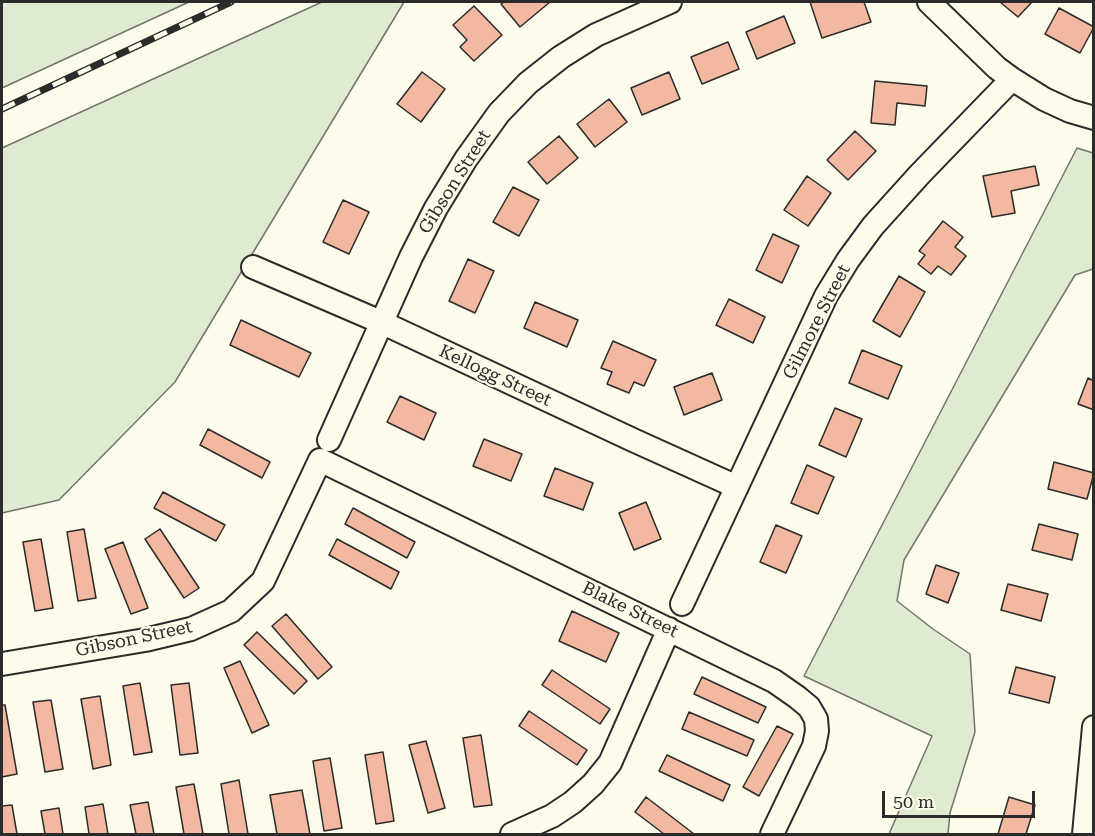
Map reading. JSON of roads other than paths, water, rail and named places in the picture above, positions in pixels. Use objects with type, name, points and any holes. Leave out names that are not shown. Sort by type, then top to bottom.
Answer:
[{"type":"street","name":"Gibson Street","points":[[2,664],[145,640],[191,629],[231,611],[263,581],[325,450],[411,256],[436,208],[466,159],[499,113],[528,83],[561,57],[596,35],[670,2]]},
{"type":"street","points":[[929,2],[997,68],[1012,79],[1044,99],[1070,111],[1094,118]]},
{"type":"street","name":"Gilmore Street","points":[[682,604],[826,296],[848,260],[873,226],[920,174],[1012,79]]},
{"type":"street","name":"Kellogg Street","points":[[253,267],[382,323],[737,487]]},
{"type":"street","name":"Blake Street","points":[[325,450],[774,681],[809,707],[816,719],[817,731],[814,746],[772,834]]},
{"type":"street","points":[[512,834],[552,816],[573,802],[593,784],[610,763],[669,629]]},
{"type":"street","points":[[1084,834],[1094,727]]},
{"type":"railway","points":[[2,109],[231,2]]}]
